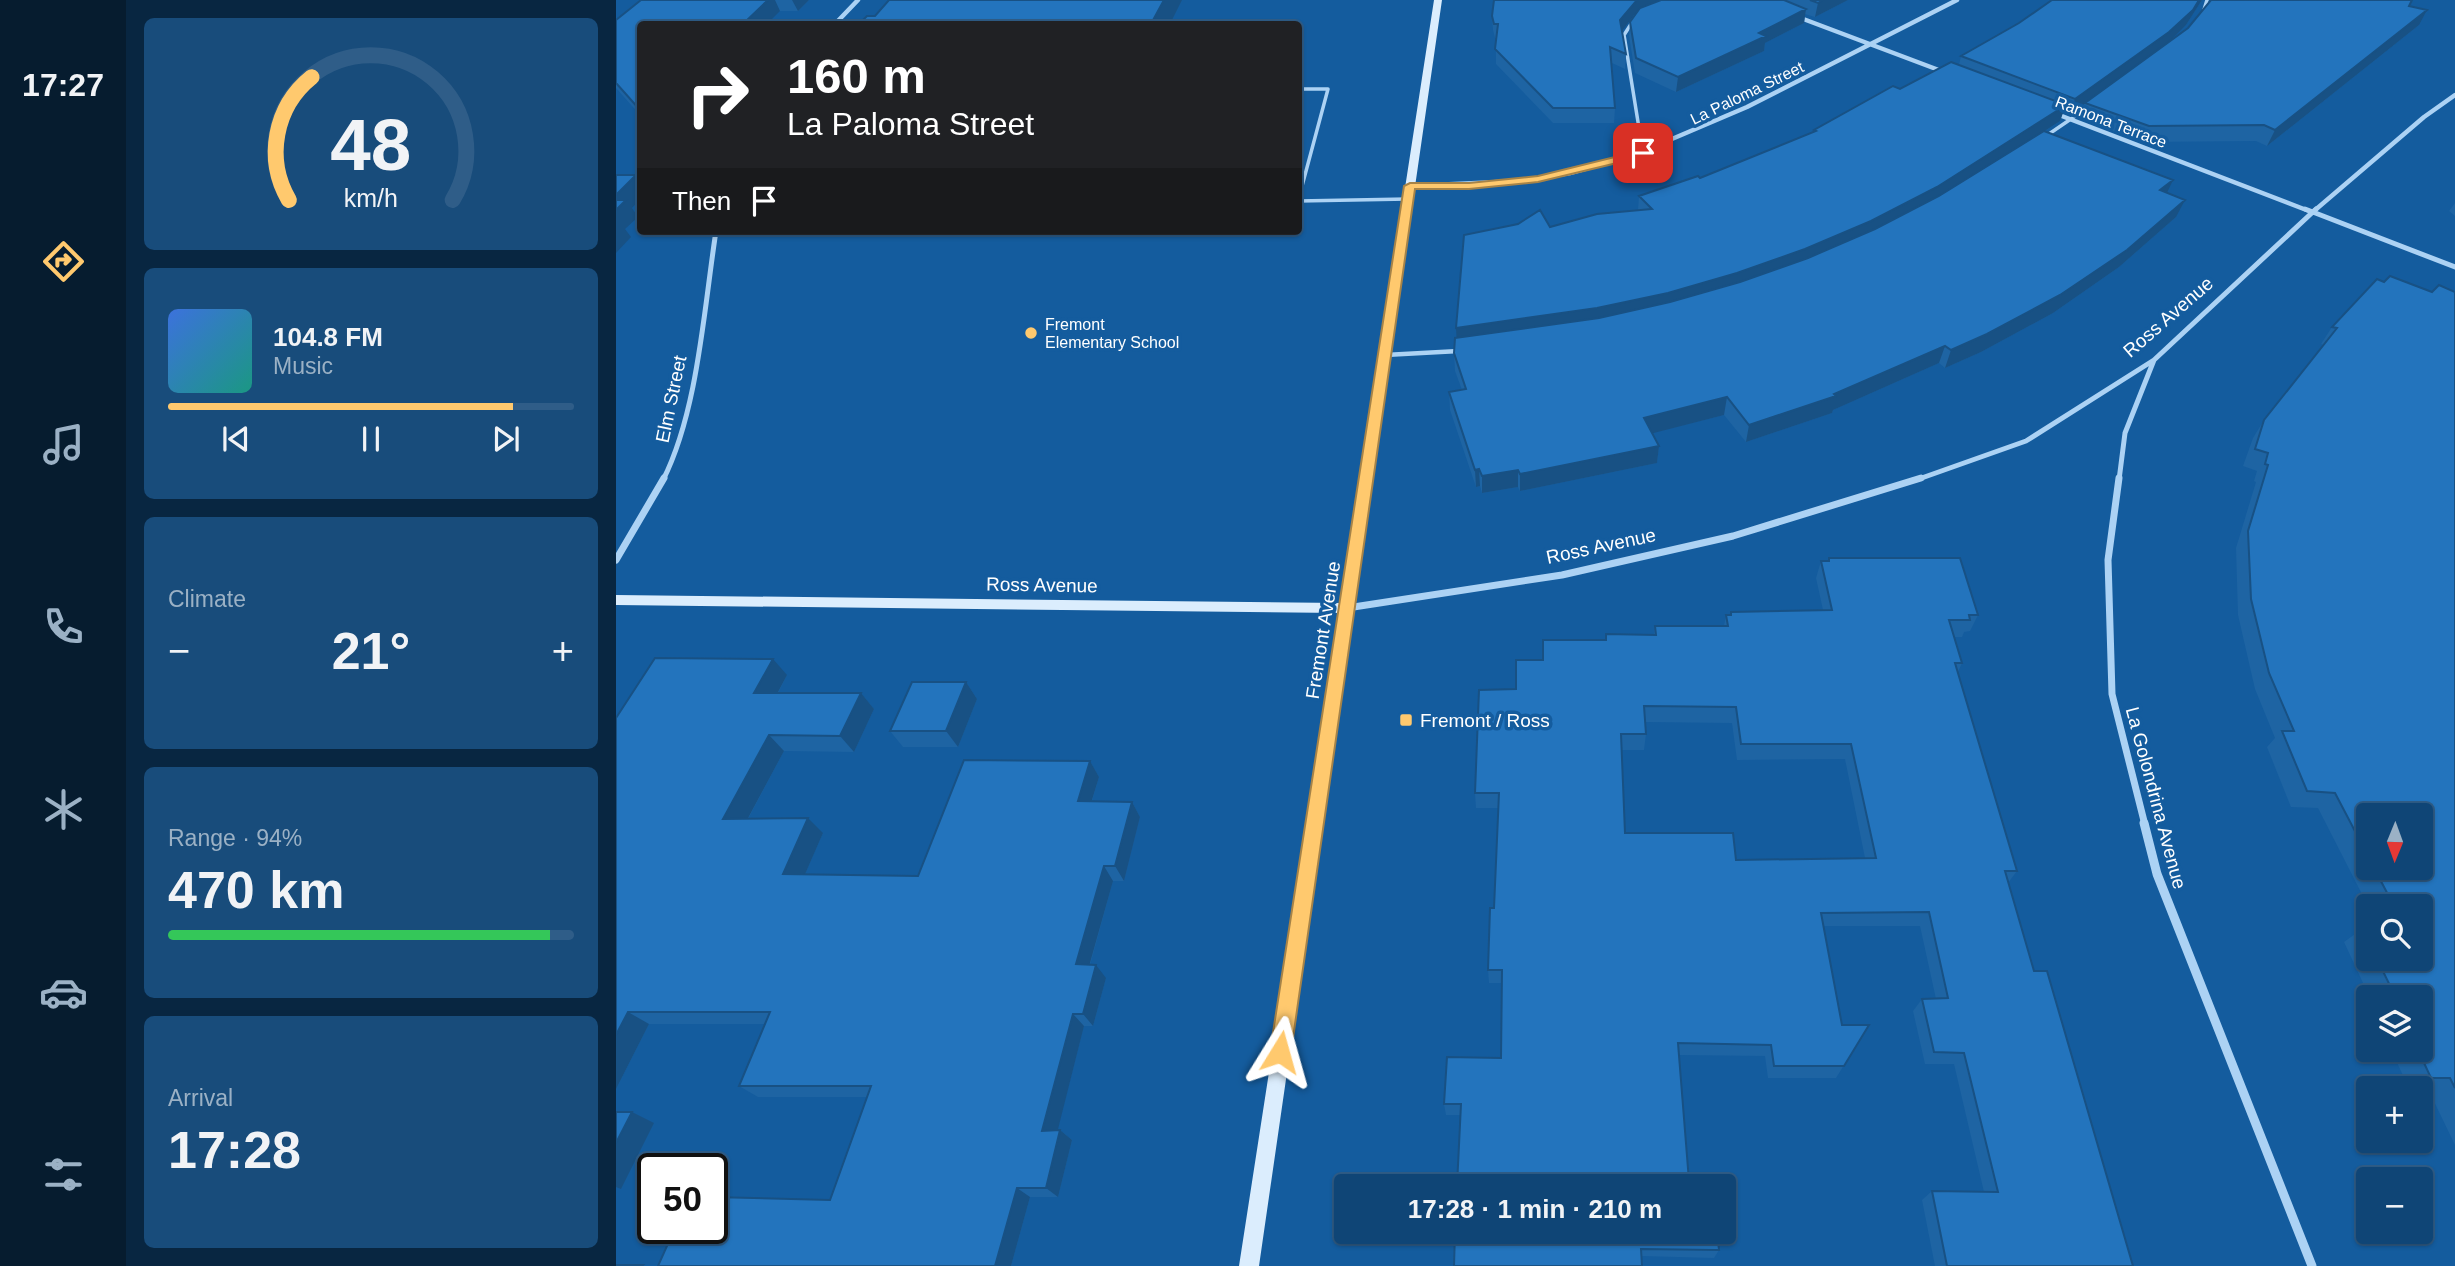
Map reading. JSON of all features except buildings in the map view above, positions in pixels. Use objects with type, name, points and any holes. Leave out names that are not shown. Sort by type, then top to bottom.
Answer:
[{"type":"main road","name":"Fremont Avenue","points":[[1249,1266],[1438,0]]},
{"type":"main road","name":"Ross Avenue","points":[[616,600],[1348,608]]},
{"type":"street","points":[[838,21],[858,0]]},
{"type":"street","name":"La Paloma Street","points":[[1410,186],[1469,186],[1538,179],[1643,153],[1681,139],[1873,45],[1957,0]]},
{"type":"street","points":[[1794,15],[1950,74]]},
{"type":"street","name":"Ross Avenue","points":[[1348,608],[1562,575],[1733,536],[1877,494],[2026,441],[2154,360],[2332,194],[2414,125],[2455,95]]},
{"type":"street","name":"Ramona Terrace","points":[[2047,111],[2455,267]]},
{"type":"street","name":"Elm Street","points":[[616,560],[656,493],[681,438],[689,404],[715,235]]},
{"type":"street","name":"La Golondrina Avenue","points":[[2154,360],[2125,433],[2108,560],[2112,694],[2157,874],[2312,1266]]},
{"type":"lane","points":[[2196,20],[2204,12],[2207,0]]},
{"type":"lane","points":[[1636,19],[1624,35],[1643,153]]},
{"type":"lane","points":[[1302,89],[1328,89],[1302,186]]},
{"type":"lane","points":[[2038,141],[2090,106]]},
{"type":"lane","points":[[1302,201],[1408,199]]},
{"type":"lane","points":[[1385,355],[1465,351]]},
{"type":"place","name":"Fremont Elementary School","points":[[1031,333]]},
{"type":"place","name":"Fremont / Ross","points":[[1406,720]]},
{"type":"route","points":[[1280,1052],[1410,186],[1469,186],[1538,179],[1643,153]]}]
